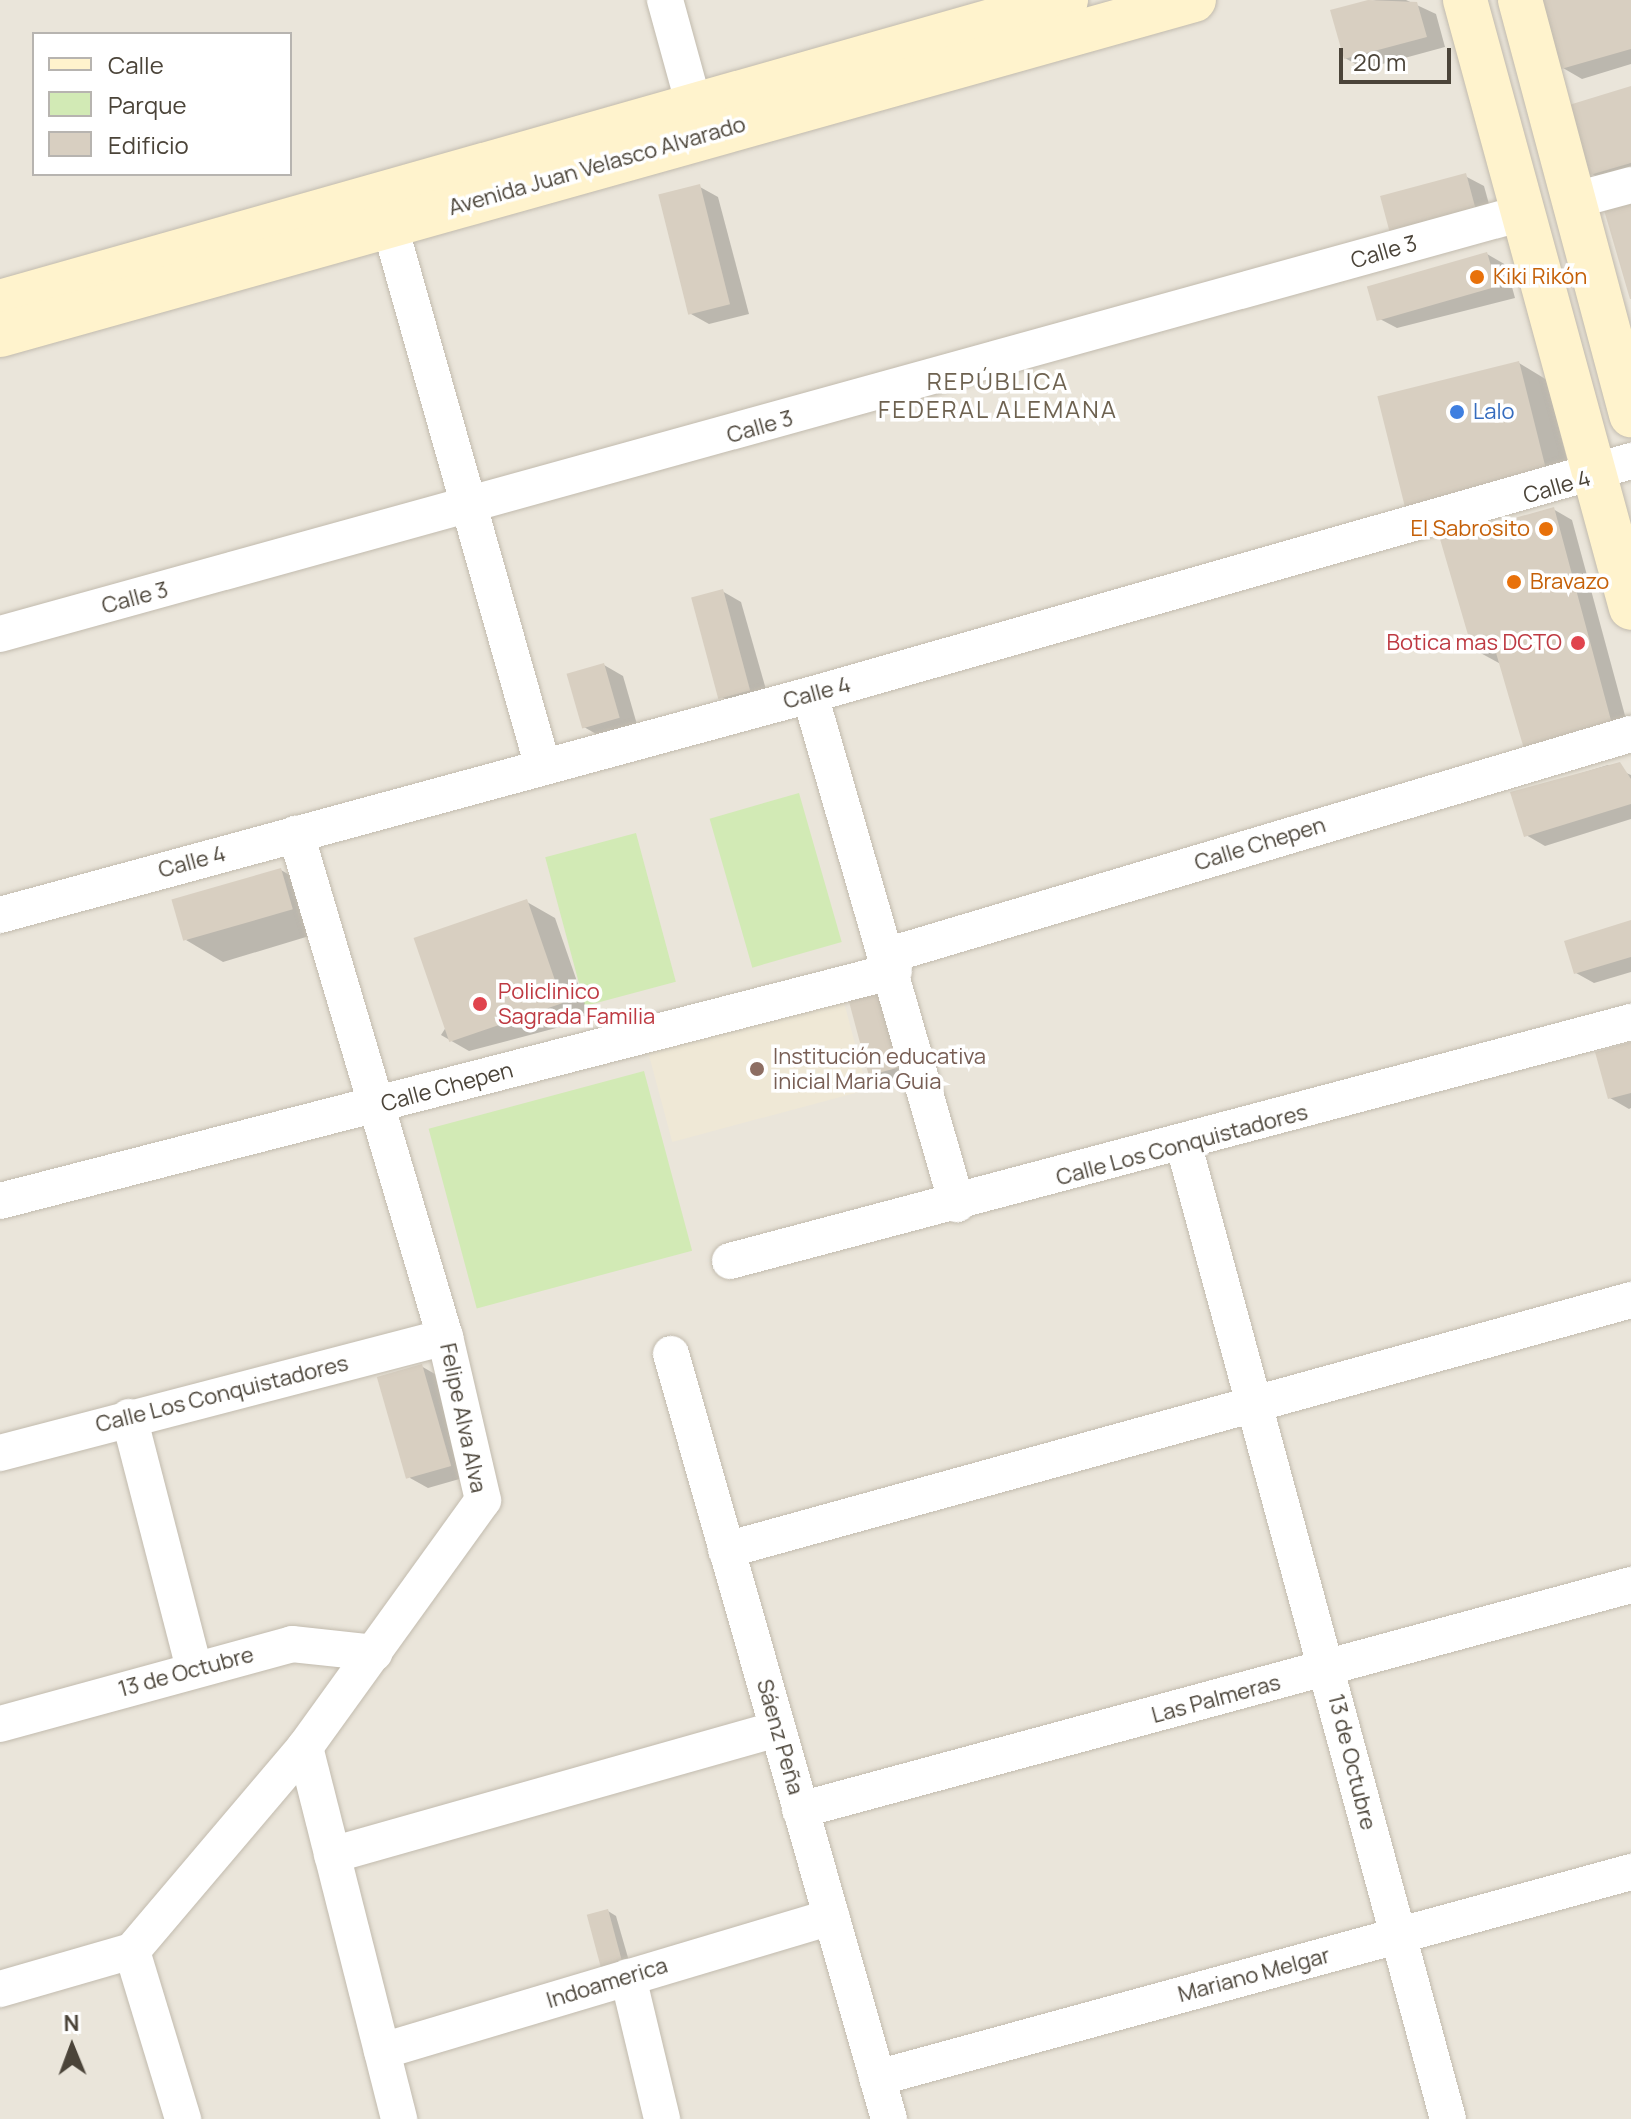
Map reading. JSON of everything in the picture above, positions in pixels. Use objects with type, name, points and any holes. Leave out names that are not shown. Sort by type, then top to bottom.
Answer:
[{"type":"street","points":[[665,0],[694,105]]},
{"type":"street","name":"Avenida Juan Velasco Alvarado","points":[[0,335],[694,105],[1066,0]]},
{"type":"street","name":"Avenida Juan Velasco Alvarado","points":[[0,302],[385,208],[1194,0]]},
{"type":"street","points":[[1465,0],[1519,214],[1612,469],[1631,608]]},
{"type":"street","points":[[1520,0],[1631,415]]},
{"type":"street","points":[[1572,201],[1631,185]]},
{"type":"street","points":[[385,208],[542,764]]},
{"type":"street","name":"Calle 3","points":[[0,634],[468,508],[1519,214]]},
{"type":"street","name":"Calle 4","points":[[0,915],[542,764],[810,695],[1612,469]]},
{"type":"street","points":[[810,695],[892,963],[957,1204]]},
{"type":"street","name":"Calle Chepen","points":[[0,1201],[377,1105],[892,963],[1631,734]]},
{"type":"street","name":"Felipe Alva Alva","points":[[132,1951],[305,1747],[483,1500],[445,1337],[296,834]]},
{"type":"street","name":"Calle Los Conquistadores","points":[[730,1261],[1184,1146],[1631,1022]]},
{"type":"street","name":"13 de Octubre","points":[[1184,1146],[1329,1669],[1396,1936],[1448,2119]]},
{"type":"street","points":[[726,1550],[1631,1300]]},
{"type":"street","name":"Calle Los Conquistadores","points":[[0,1453],[445,1337]]},
{"type":"street","name":"Sáenz Peña","points":[[671,1354],[889,2119]]},
{"type":"street","points":[[129,1417],[194,1668]]},
{"type":"street","name":"Las Palmeras","points":[[800,1810],[1631,1585]]},
{"type":"street","name":"13 de Octubre","points":[[0,1724],[194,1668],[292,1644],[375,1653]]},
{"type":"street","points":[[332,1855],[778,1729]]},
{"type":"street","points":[[305,1747],[399,2119]]},
{"type":"street","name":"Mariano Melgar","points":[[877,2078],[1631,1872]]},
{"type":"street","name":"Indoamerica","points":[[382,2051],[831,1917]]},
{"type":"street","points":[[0,1989],[132,1951],[183,2119]]},
{"type":"street","points":[[628,1977],[662,2119]]},
{"type":"shaded area","points":[[0,0],[1631,0],[1631,2119],[0,2119]]},
{"type":"shaded area","name":"Institución educativa inicial Maria Guia","points":[[842,995],[867,1090],[672,1142],[647,1047]]},
{"type":"green space","points":[[799,793],[842,942],[752,968],[710,819]]},
{"type":"green space","points":[[636,833],[676,982],[585,1006],[545,857]]},
{"type":"green space","points":[[644,1071],[692,1251],[477,1308],[429,1129]]},
{"type":"building","points":[[1368,0],[1417,2],[1427,37],[1344,59],[1330,10]]},
{"type":"building","points":[[1539,0],[1631,0],[1631,49],[1561,69]]},
{"type":"building","points":[[1631,86],[1631,163],[1590,175],[1569,105]]},
{"type":"building","points":[[1466,173],[1476,211],[1390,234],[1380,196]]},
{"type":"building","points":[[700,184],[730,304],[688,315],[658,194]]},
{"type":"building","points":[[1631,203],[1631,299],[1630,299],[1604,210]]},
{"type":"building","points":[[1487,252],[1497,287],[1377,321],[1367,286]]},
{"type":"building","points":[[1519,361],[1547,472],[1405,507],[1377,396]]},
{"type":"building","points":[[1554,507],[1612,724],[1524,749],[1494,646],[1473,652],[1440,539]]},
{"type":"building","points":[[723,589],[750,690],[718,699],[691,598]]},
{"type":"building","points":[[604,663],[620,718],[582,729],[567,674]]},
{"type":"building","points":[[1620,762],[1631,779],[1631,804],[1524,837],[1510,792]]},
{"type":"building","points":[[281,868],[293,909],[183,941],[171,899]]},
{"type":"building","points":[[527,899],[563,1003],[449,1042],[414,938]]},
{"type":"building","points":[[1631,920],[1631,957],[1574,974],[1564,941]]},
{"type":"building","points":[[879,990],[900,1067],[869,1076],[848,998]]},
{"type":"building","points":[[1631,1042],[1631,1093],[1608,1099],[1595,1052]]},
{"type":"building","points":[[422,1364],[451,1466],[406,1479],[377,1377]]},
{"type":"building","points":[[608,1909],[623,1964],[602,1970],[587,1915]]},
{"type":"place","name":"Kiki Rikón","points":[[1477,277]]},
{"type":"place","name":"Lalo","points":[[1457,412]]},
{"type":"place","name":"El Sabrosito","points":[[1546,529]]},
{"type":"place","name":"Bravazo","points":[[1514,582]]},
{"type":"place","name":"Botica mas DCTO","points":[[1578,643]]},
{"type":"place","name":"Policlinico Sagrada Familia","points":[[480,1004]]},
{"type":"place","name":"Institución educativa inicial Maria Guia","points":[[757,1069]]},
{"type":"district","name":"REPÚBLICA FEDERAL ALEMANA","points":[[998,395]]}]
